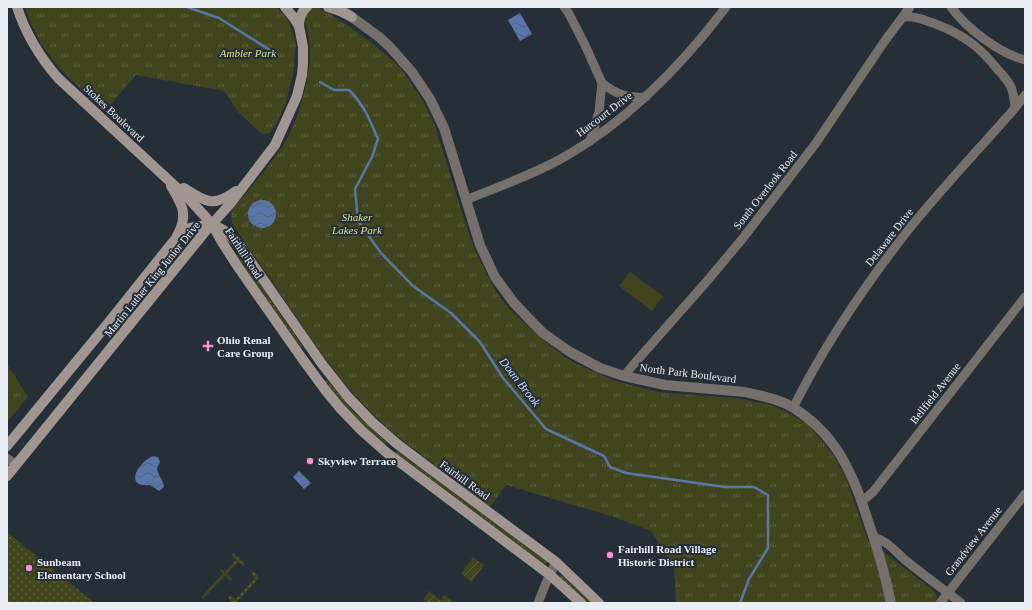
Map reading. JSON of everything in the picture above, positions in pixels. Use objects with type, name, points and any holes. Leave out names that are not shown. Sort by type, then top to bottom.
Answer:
[{"type":"main road","name":"Stokes Boulevard","points":[[17,7],[30,39],[38,54],[48,67],[189,199],[212,224]]},
{"type":"main road","points":[[285,7],[299,26]]},
{"type":"main road","points":[[212,224],[230,204],[275,145],[297,96],[303,63],[303,47],[299,18],[307,7]]},
{"type":"main road","points":[[328,7],[352,17]]},
{"type":"main road","points":[[164,176],[199,197],[209,201],[219,201],[227,198],[243,186]]},
{"type":"main road","points":[[164,176],[181,203],[184,216],[182,227],[176,238]]},
{"type":"main road","name":"Martin Luther King Junior Drive","points":[[7,446],[176,238],[190,228],[212,224]]},
{"type":"main road","name":"Martin Luther King Junior Drive","points":[[7,476],[212,224]]},
{"type":"main road","name":"Fairhill Road","points":[[212,224],[225,231],[240,246],[326,369],[348,398],[372,422],[396,443],[556,562],[599,603]]},
{"type":"main road","name":"Fairhill Road","points":[[212,224],[238,267],[316,378],[340,408],[361,430],[387,453],[550,575],[581,603]]},
{"type":"main road","points":[[299,354],[310,346]]},
{"type":"main road","points":[[316,378],[326,369]]},
{"type":"main road","points":[[387,453],[396,443]]},
{"type":"street","name":"North Park Boulevard","points":[[339,7],[389,46],[422,85],[444,128],[480,245],[495,277],[524,314],[543,333],[570,352],[600,368],[624,376],[666,385],[745,392],[774,399],[793,408],[814,423],[833,444],[846,465],[862,500],[874,538],[891,603]]},
{"type":"street","points":[[564,7],[585,45],[602,83],[611,90],[623,96],[633,98],[646,97]]},
{"type":"street","name":"Harcourt Drive","points":[[466,200],[536,171],[566,156],[620,119],[646,97],[685,57],[726,7]]},
{"type":"street","name":"South Overlook Road","points":[[624,376],[748,232],[816,143],[884,42],[910,7]]},
{"type":"street","points":[[951,7],[963,21],[980,36],[1007,53],[1025,60]]},
{"type":"street","points":[[903,17],[913,16],[924,19],[948,28],[966,38],[991,61],[1005,78],[1013,93],[1016,108]]},
{"type":"street","points":[[590,141],[599,112],[602,83]]},
{"type":"street","name":"Delaware Drive","points":[[793,408],[831,340],[862,292],[910,228],[1016,108],[1025,95]]},
{"type":"street","name":"Bellfield Avenue","points":[[862,500],[873,492],[1025,297]]},
{"type":"street","points":[[116,313],[130,324]]},
{"type":"street","points":[[7,458],[16,465]]},
{"type":"street","name":"Grandview Avenue","points":[[940,603],[1025,494]]},
{"type":"street","points":[[874,538],[880,539],[890,546],[961,603]]},
{"type":"street","points":[[538,603],[556,562]]},
{"type":"green space","name":"Ambler Park","points":[[25,7],[277,7],[288,20],[296,43],[293,74],[286,103],[270,133],[262,134],[239,113],[224,91],[136,75],[105,111],[57,65],[39,40]]},
{"type":"green space","name":"Shaker Lakes Park","points":[[318,8],[325,11],[373,44],[400,67],[423,101],[435,126],[474,248],[497,293],[506,305],[525,324],[565,357],[579,365],[616,381],[657,392],[733,398],[767,404],[783,410],[807,424],[836,459],[846,478],[867,539],[933,590],[937,596],[935,603],[676,603],[674,567],[651,531],[611,516],[506,485],[490,507],[389,430],[344,383],[323,356],[231,220],[231,214],[234,207],[261,176],[279,151],[296,120],[307,79],[309,64],[310,42],[304,19],[310,9]]},
{"type":"green space","points":[[258,196],[264,196],[268,197],[275,203],[278,213],[277,220],[271,227],[264,230],[258,230],[254,229],[247,223],[244,216],[244,210],[245,206],[251,199]]},
{"type":"green space","points":[[239,254],[302,347],[300,348],[236,255]]},
{"type":"green space","points":[[630,272],[663,296],[652,311],[619,286]]},
{"type":"green space","points":[[7,364],[28,397],[7,422]]},
{"type":"green space","points":[[327,380],[354,412],[386,442],[384,445],[362,426],[324,382]]},
{"type":"green space","points":[[397,451],[547,562],[544,566],[394,454]]},
{"type":"green space","name":"Sunbeam Elementary School","points":[[7,532],[95,603],[7,603]]},
{"type":"green space","points":[[233,553],[245,565],[243,566],[238,562],[227,574],[232,579],[231,581],[225,576],[203,599],[201,597],[223,574],[220,568],[225,572],[236,560],[232,556]]},
{"type":"green space","points":[[473,557],[484,565],[472,582],[461,574]]},
{"type":"green space","points":[[252,572],[255,572],[258,579],[236,603],[232,603],[228,597],[230,595],[236,599],[255,578],[251,574]]},
{"type":"green space","points":[[560,575],[563,576],[592,603],[587,603],[559,578]]},
{"type":"green space","points":[[429,591],[441,600],[444,595],[455,603],[426,603],[423,600]]},
{"type":"water","points":[[520,13],[532,34],[520,41],[508,20]]},
{"type":"water","points":[[262,200],[272,204],[276,214],[272,224],[262,228],[252,224],[248,214],[252,204]]},
{"type":"water","points":[[153,456],[158,457],[160,462],[157,469],[164,487],[159,491],[150,485],[142,485],[137,483],[135,479],[138,469],[142,463]]},
{"type":"water","points":[[299,471],[311,483],[304,489],[293,477]]},
{"type":"waterway","points":[[187,7],[219,18],[273,52]]},
{"type":"waterway","name":"Doan Brook","points":[[320,82],[334,90],[349,90],[363,107],[378,139],[372,157],[355,189],[358,221],[381,253],[413,286],[451,313],[480,342],[503,378],[546,429],[604,456],[610,467],[626,473],[725,487],[754,487],[768,495],[768,548],[749,579],[740,603]]},
{"type":"place","name":"Ohio Renal Care Group","points":[[208,346]]},
{"type":"place","name":"Skyview Terrace","points":[[310,461]]},
{"type":"place","name":"Fairhill Road Village Historic District","points":[[610,555]]},
{"type":"place","name":"Sunbeam Elementary School","points":[[29,568]]}]
